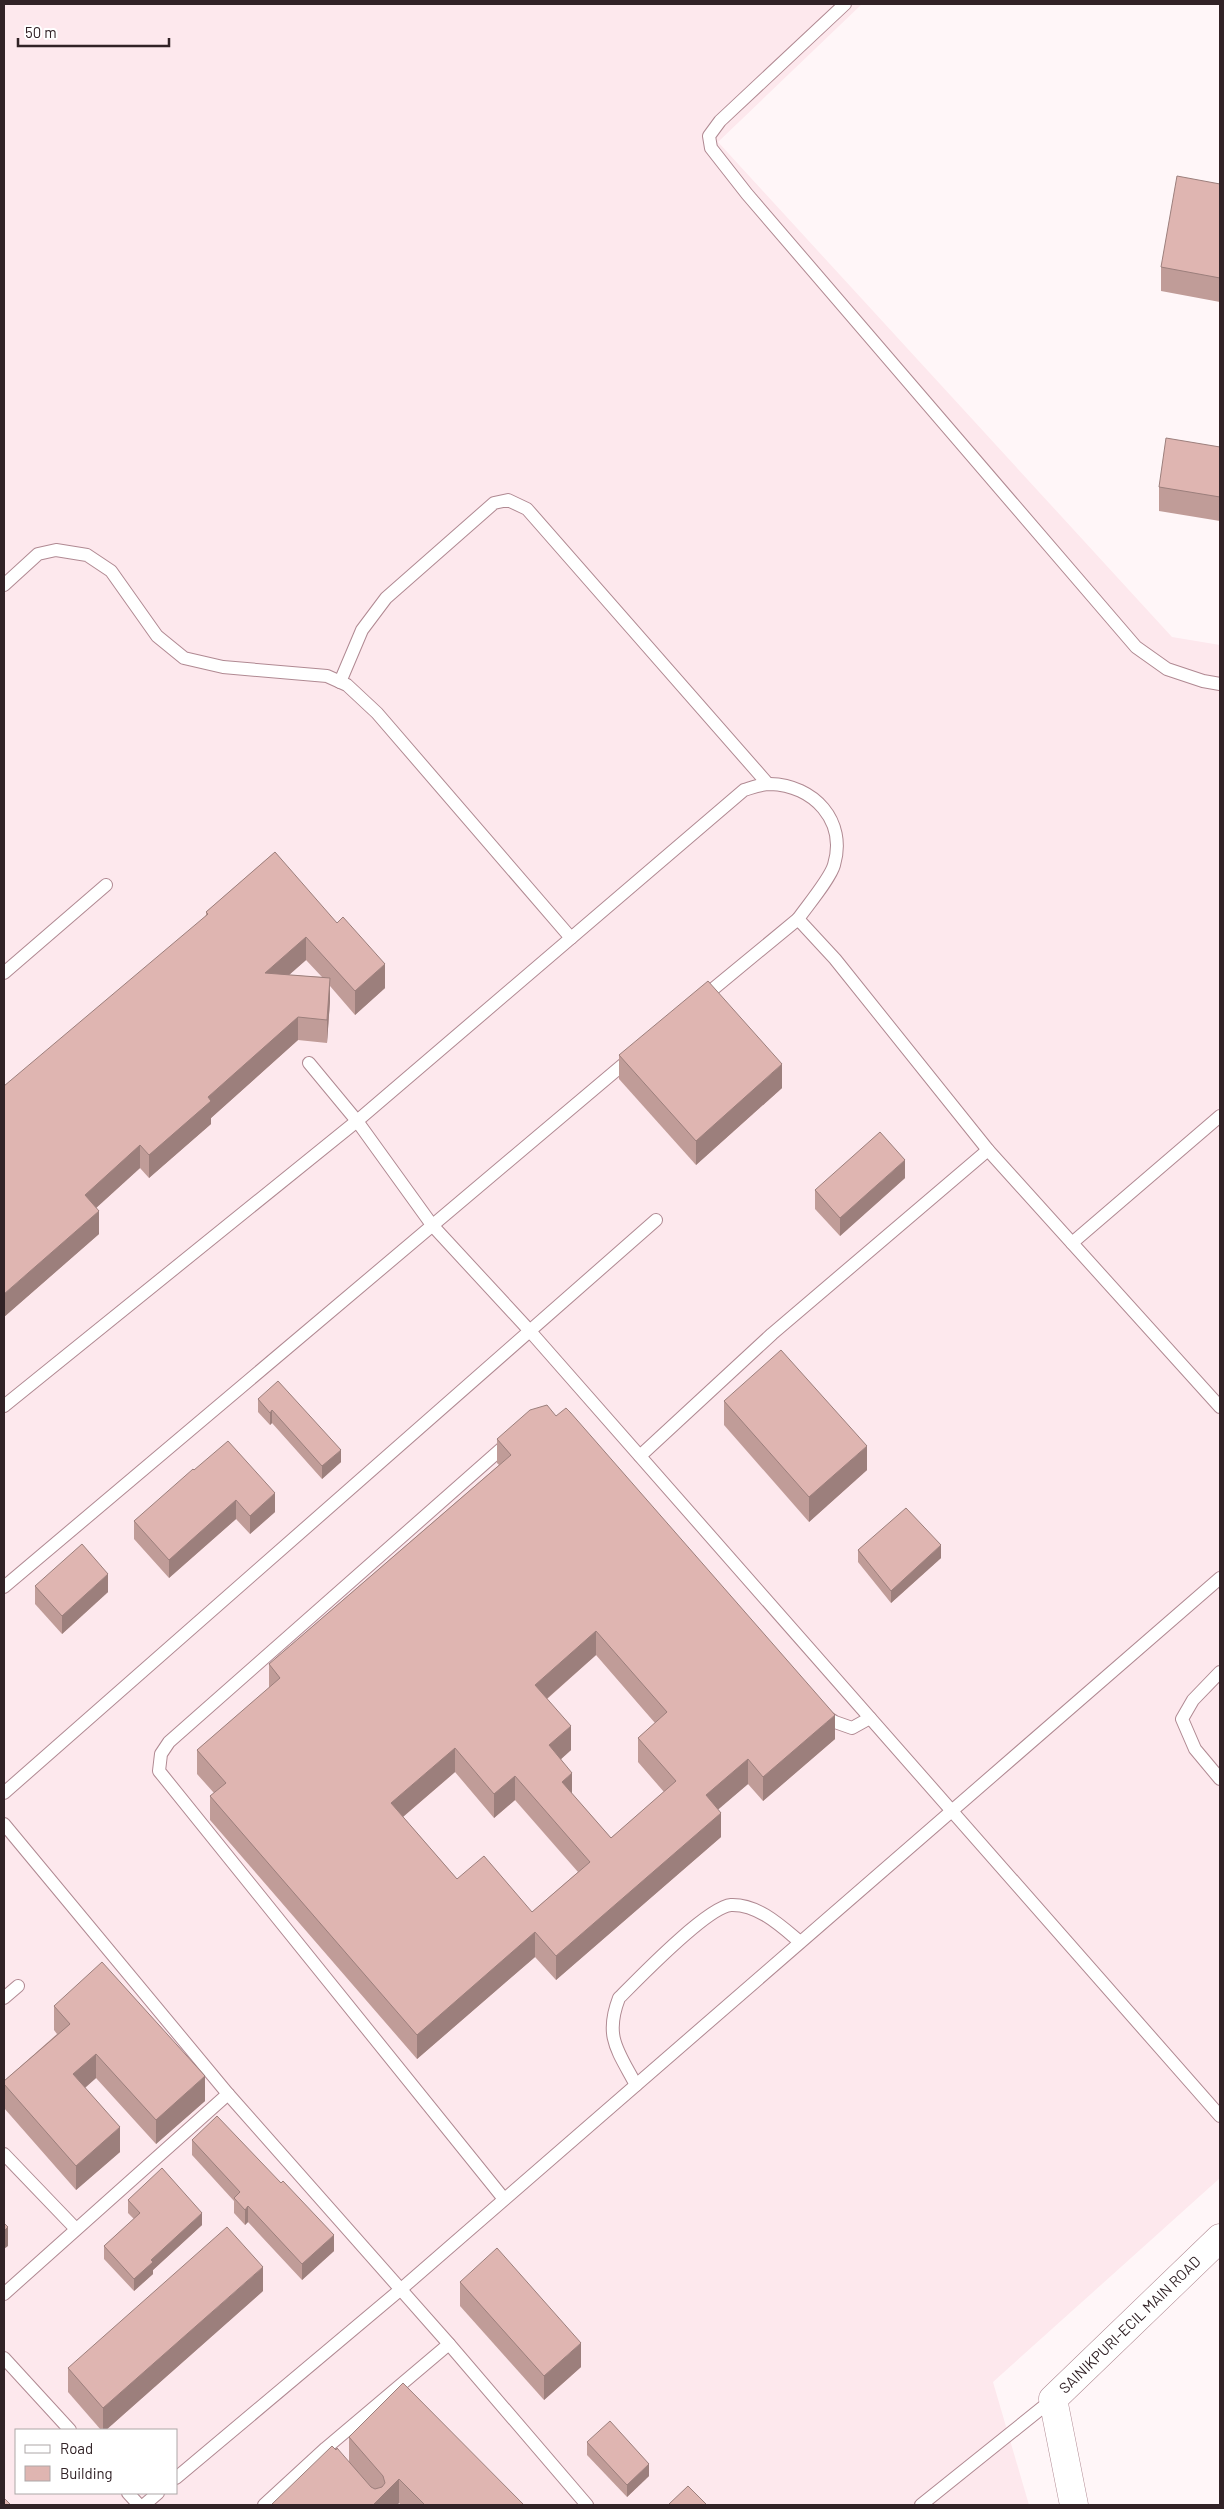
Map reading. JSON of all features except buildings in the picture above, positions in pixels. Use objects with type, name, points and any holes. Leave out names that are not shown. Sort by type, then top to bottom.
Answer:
[{"type":"street","name":"SAINIKPURI-ECIL MAIN ROAD","points":[[1074,2505],[1053,2399],[1220,2238]]},
{"type":"lane","points":[[845,4],[720,121],[709,136],[711,148],[746,194],[1136,647],[1167,669],[1220,684]]},
{"type":"lane","points":[[340,682],[362,630],[386,598],[494,503],[508,500],[527,509],[768,784]]},
{"type":"lane","points":[[4,585],[38,554],[56,550],[87,555],[111,572],[157,636],[184,658],[223,667],[327,676],[347,685],[377,713],[571,938]]},
{"type":"lane","points":[[4,1406],[357,1121],[744,790],[768,784],[798,789],[826,808],[838,837],[834,867],[798,919],[692,1007]]},
{"type":"lane","points":[[4,973],[106,885]]},
{"type":"lane","points":[[798,919],[835,959],[988,1150],[1220,1407]]},
{"type":"lane","points":[[4,1587],[639,1052]]},
{"type":"lane","points":[[309,1063],[357,1121],[432,1225],[529,1330],[1220,2116]]},
{"type":"lane","points":[[1072,1243],[1220,1116]]},
{"type":"lane","points":[[640,1456],[772,1334],[988,1150]]},
{"type":"lane","points":[[4,1793],[656,1220]]},
{"type":"lane","points":[[504,2199],[159,1771],[161,1754],[169,1742],[518,1434]]},
{"type":"lane","points":[[178,2476],[400,2290],[1220,1578]]},
{"type":"lane","points":[[1220,1672],[1193,1700],[1182,1719],[1195,1749],[1220,1779]]},
{"type":"lane","points":[[815,1706],[835,1722],[852,1728],[870,1718]]},
{"type":"lane","points":[[4,1824],[228,2094],[449,2344],[587,2505]]},
{"type":"lane","points":[[636,2085],[612,2041],[612,2016],[620,1998],[710,1913],[729,1905],[746,1907],[775,1920],[800,1942]]},
{"type":"lane","points":[[4,1998],[18,1986]]},
{"type":"lane","points":[[4,2294],[228,2094]]},
{"type":"lane","points":[[4,2154],[76,2229]]},
{"type":"lane","points":[[264,2505],[329,2451],[449,2344]]},
{"type":"lane","points":[[4,2358],[69,2429]]},
{"type":"lane","points":[[921,2505],[1053,2399]]},
{"type":"lane","points":[[129,2494],[139,2505]]},
{"type":"lane","points":[[144,2505],[157,2494]]},
{"type":"shaded area","points":[[4,4],[862,4],[718,142],[1172,637],[1220,645],[1220,2178],[993,2382],[1029,2505],[4,2505]]}]
